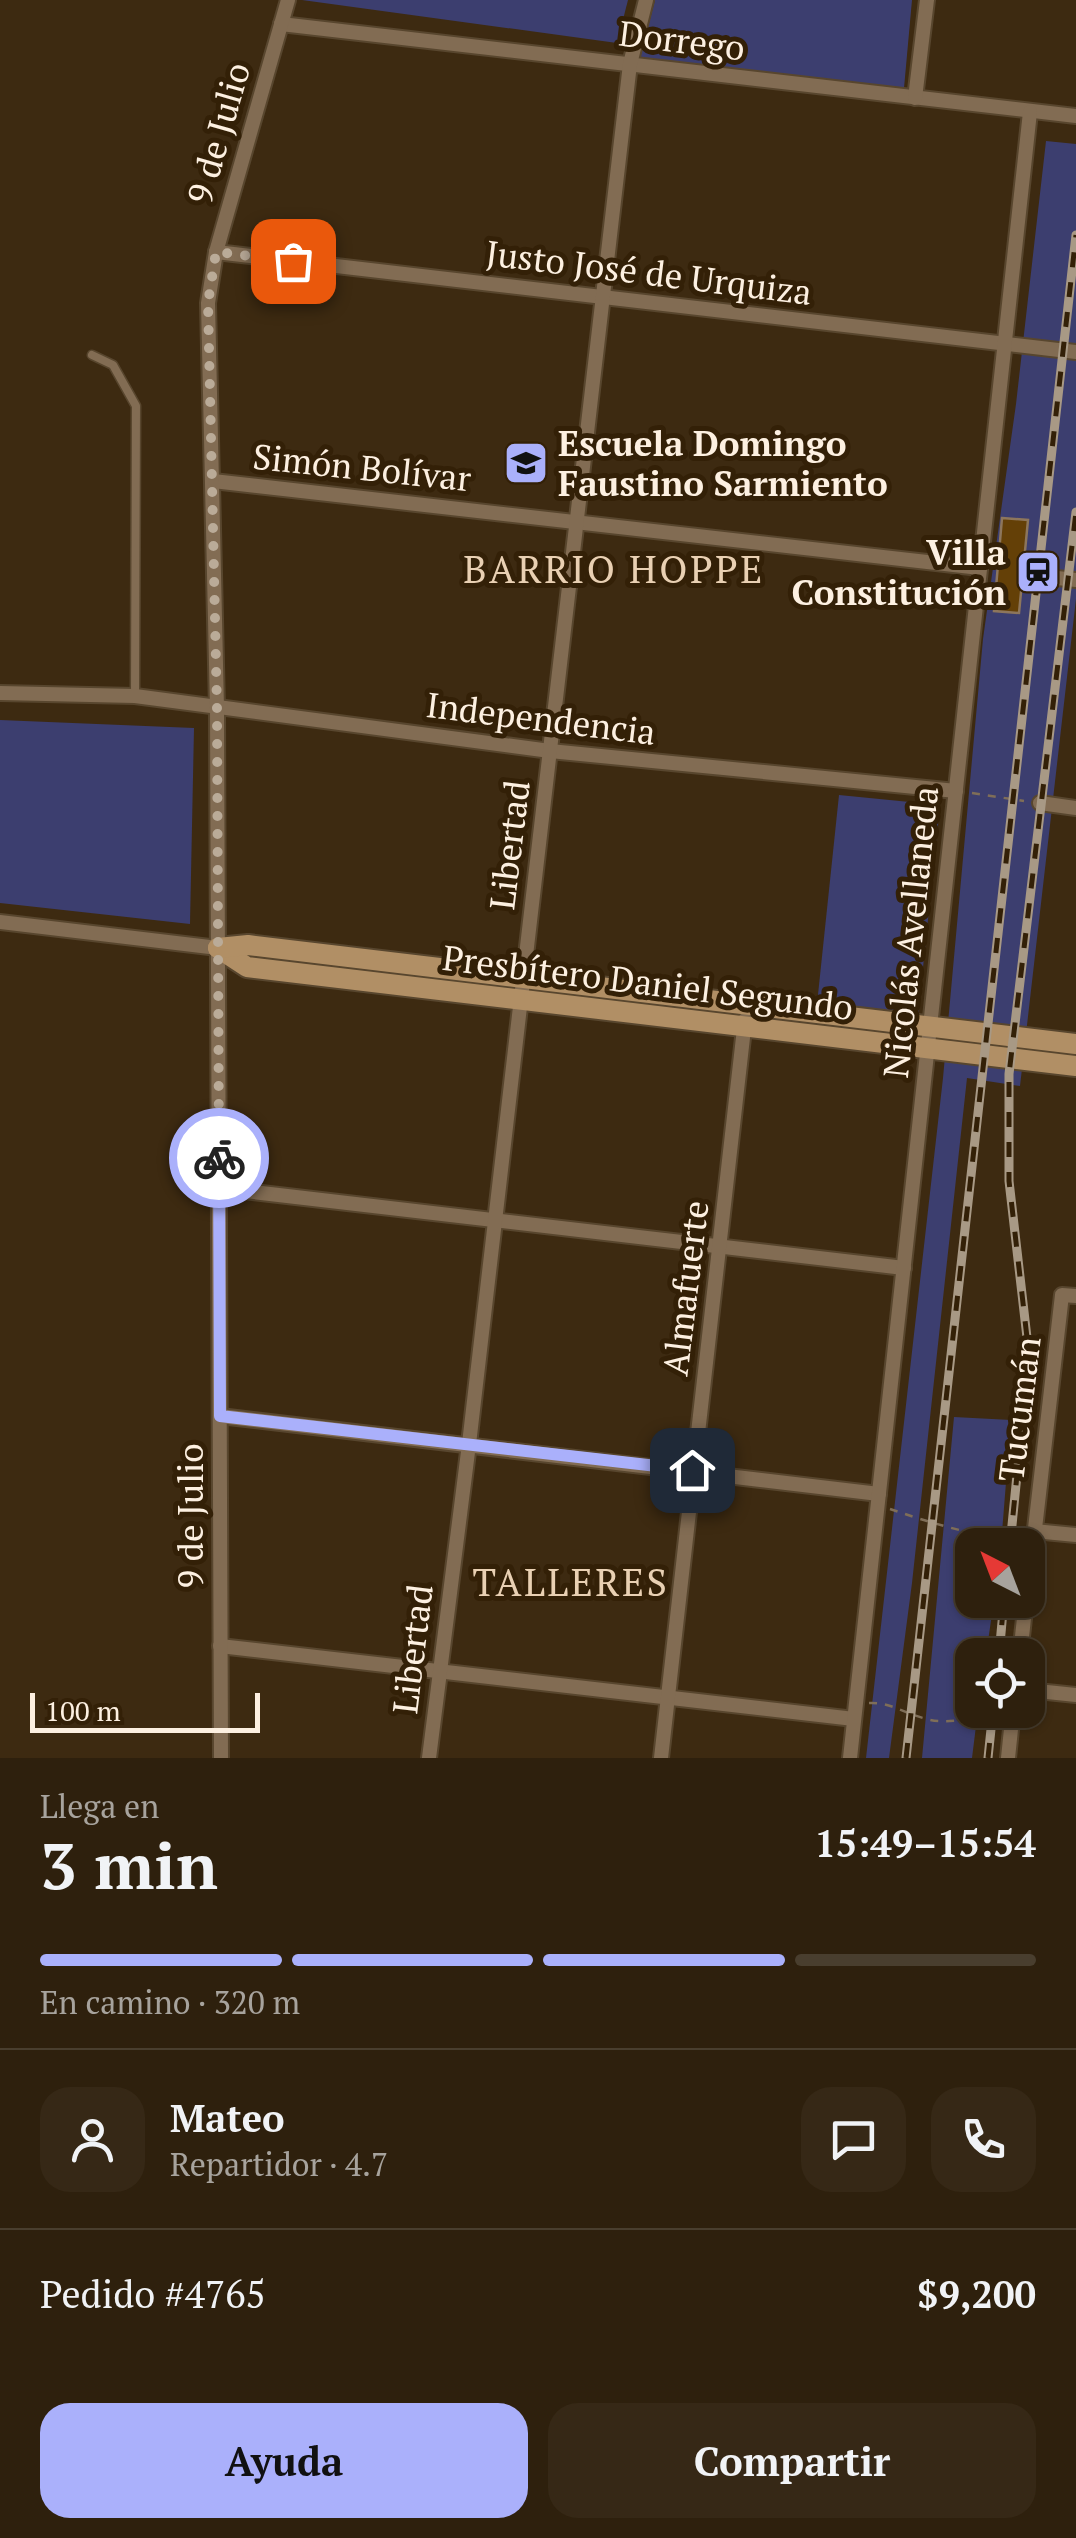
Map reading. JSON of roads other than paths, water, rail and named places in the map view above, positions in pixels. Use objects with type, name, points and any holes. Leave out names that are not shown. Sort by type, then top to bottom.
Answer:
[{"type":"main road","name":"Presbítero Daniel Segundo","points":[[218,948],[248,945],[1076,1044]]},
{"type":"main road","name":"Presbítero Daniel Segundo","points":[[218,948],[247,967],[1076,1066]]},
{"type":"street","name":"9 de Julio","points":[[221,1758],[217,709],[208,303],[216,252],[288,0]]},
{"type":"street","name":"Libertad","points":[[429,1758],[630,64],[646,0]]},
{"type":"street","points":[[915,98],[927,0]]},
{"type":"street","name":"Dorrego","points":[[280,24],[1076,116]]},
{"type":"street","name":"Nicolás Avellaneda","points":[[850,1758],[1030,112]]},
{"type":"street","name":"Justo José de Urquiza","points":[[216,252],[1076,352]]},
{"type":"street","name":"Simón Bolívar","points":[[213,481],[980,568]]},
{"type":"street","points":[[1048,577],[1076,580]]},
{"type":"street","name":"Independencia","points":[[0,693],[136,696],[550,751],[956,791]]},
{"type":"street","points":[[1040,803],[1076,808]]},
{"type":"street","name":"Presbítero Daniel Segundo","points":[[0,922],[218,948]]},
{"type":"street","name":"Almafuerte","points":[[661,1758],[747,1004]]},
{"type":"street","points":[[219,1188],[904,1268]]},
{"type":"street","name":"Tucumán","points":[[1034,1528],[1069,1295]]},
{"type":"street","points":[[220,1416],[692,1470],[878,1499]]},
{"type":"street","points":[[1045,1532],[1076,1535]]},
{"type":"street","points":[[220,1646],[668,1699],[855,1711]]},
{"type":"street","points":[[1045,1692],[1076,1695]]},
{"type":"street","points":[[1008,1758],[1011,1728]]},
{"type":"lane","points":[[92,355],[113,365],[136,406],[136,696]]},
{"type":"railway","points":[[906,1758],[1076,235]]},
{"type":"railway","points":[[1012,1528],[1029,1355],[1009,1181],[1009,1074],[1076,512]]},
{"type":"railway","points":[[1001,1638],[1002,1618]]},
{"type":"railway","points":[[988,1758],[991,1728]]},
{"type":"place","name":"Escuela Domingo Faustino Sarmiento","points":[[526,463]]},
{"type":"place","name":"Villa Constitución","points":[[1038,572]]},
{"type":"district","name":"BARRIO HOPPE","points":[[614,569]]},
{"type":"district","name":"TALLERES","points":[[571,1582]]}]
